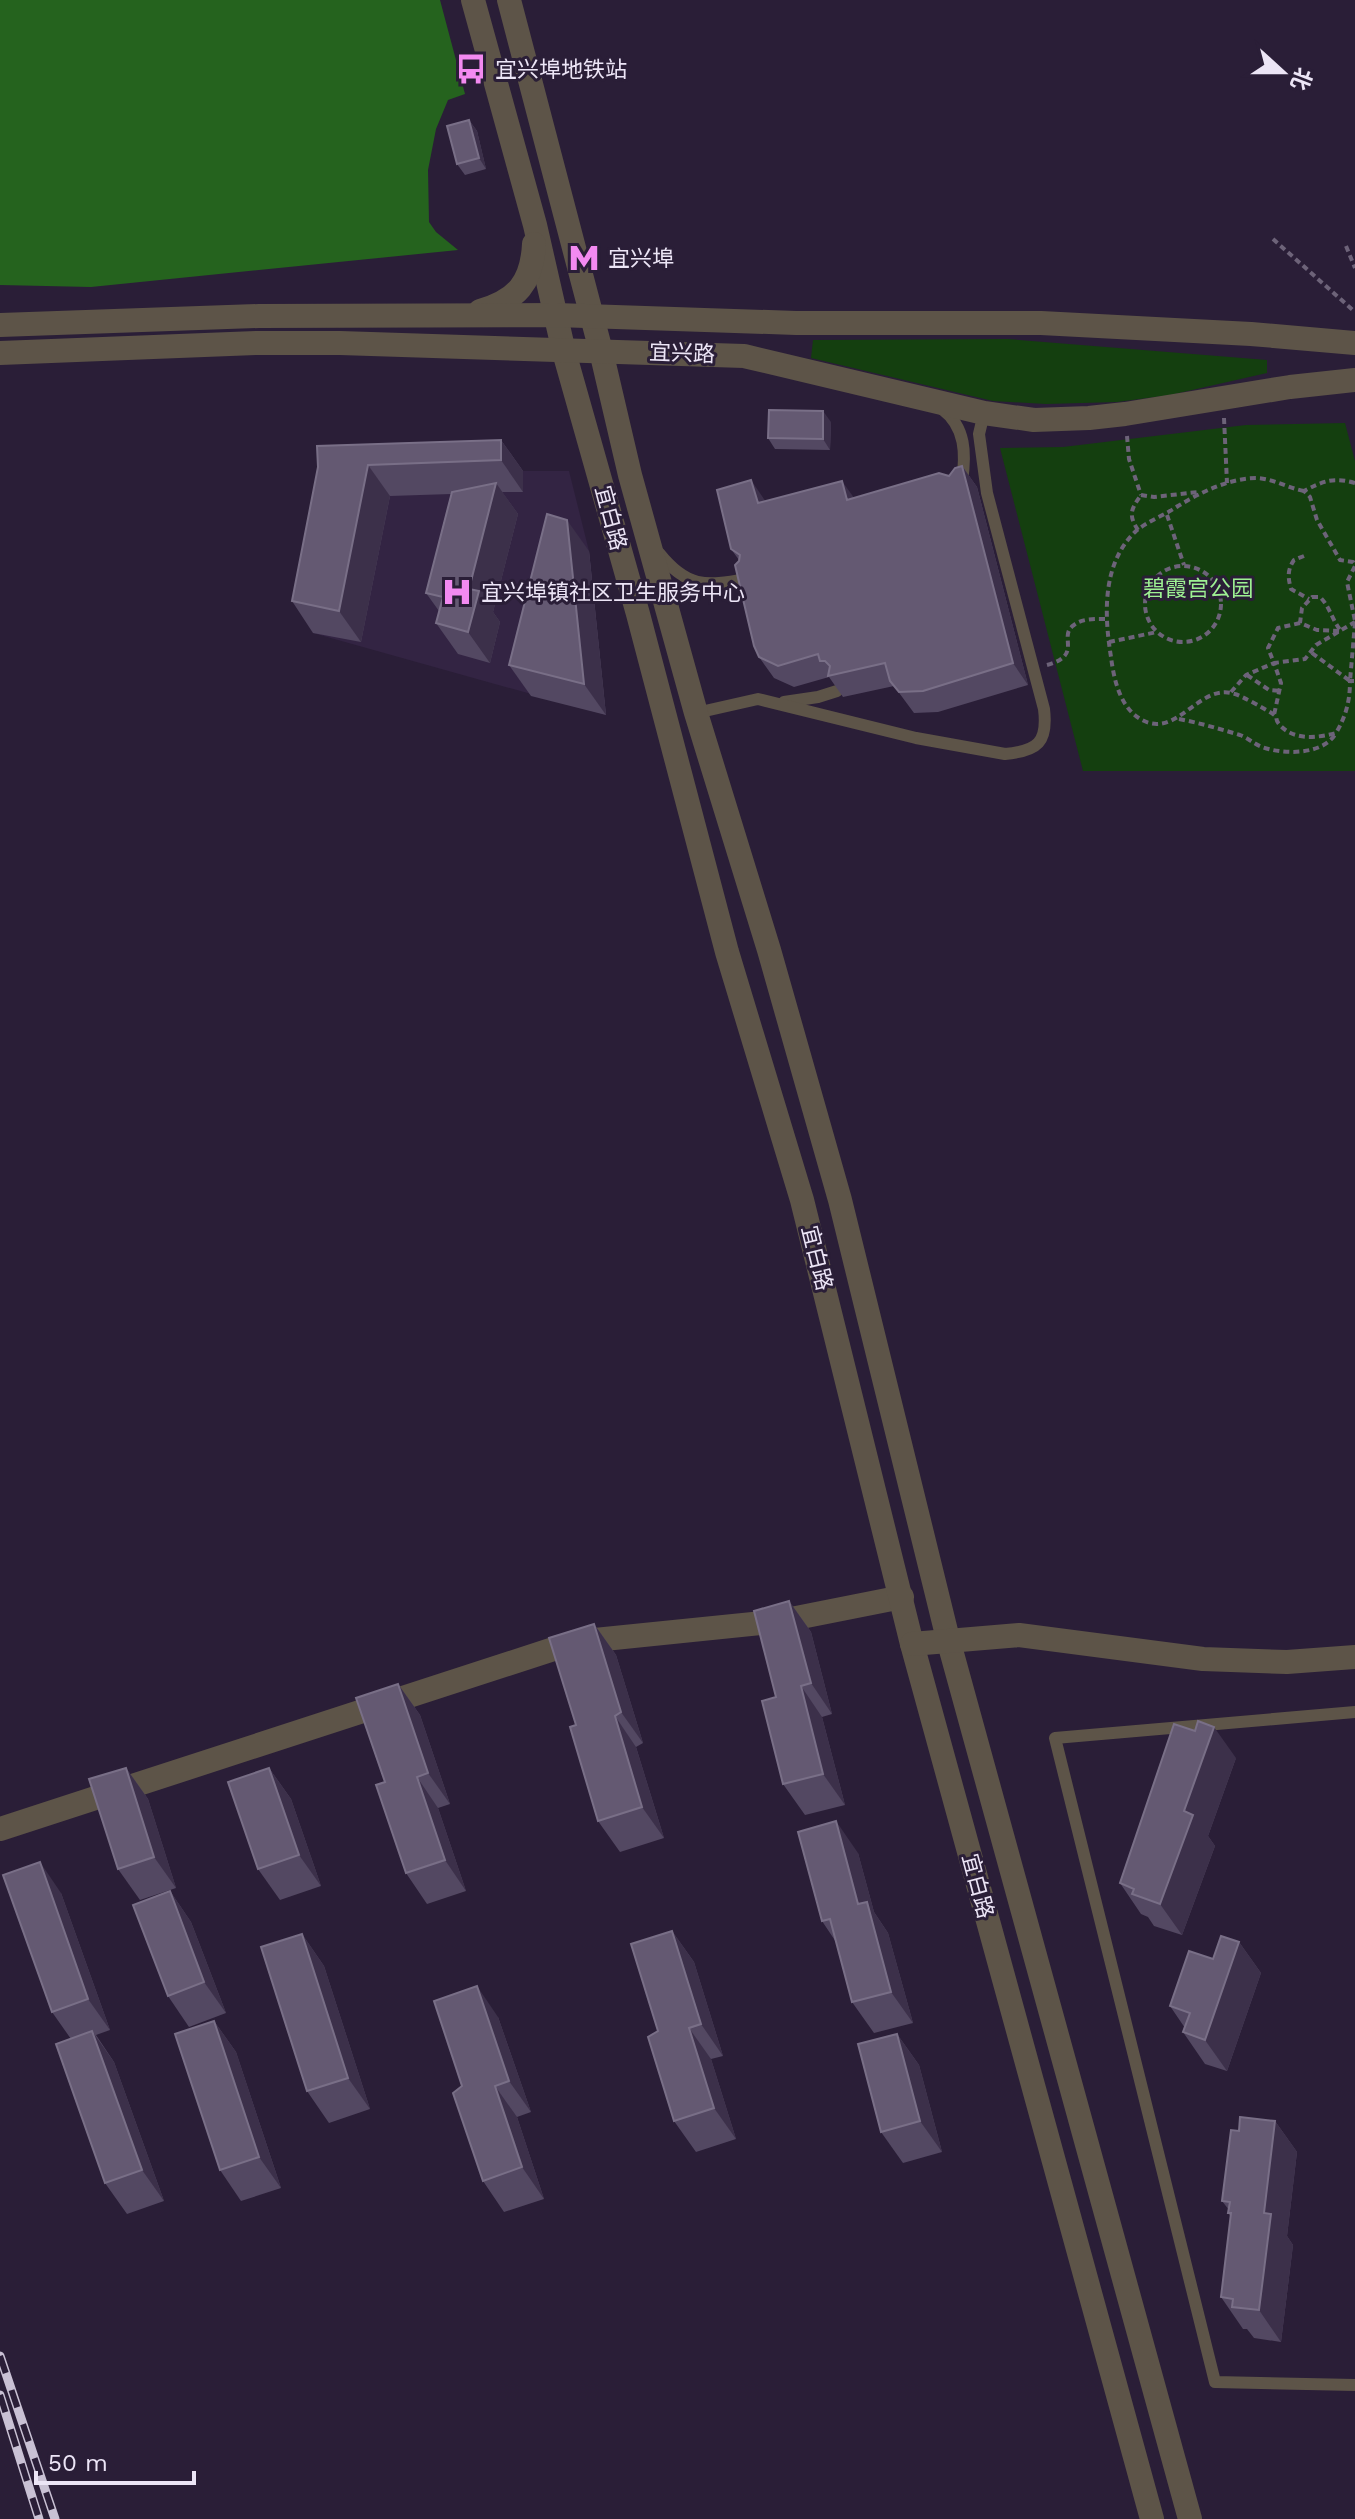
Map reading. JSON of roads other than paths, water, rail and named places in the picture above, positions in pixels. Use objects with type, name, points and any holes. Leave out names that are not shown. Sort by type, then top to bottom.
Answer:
[{"type":"street","name":"宜白路","points":[[473,0],[535,225],[553,312],[638,614],[727,952],[802,1200],[912,1644],[1152,2519]]},
{"type":"street","name":"宜白路","points":[[509,0],[596,312],[601,351],[647,538],[840,1200],[948,1639],[1190,2519]]},
{"type":"street","points":[[469,349],[524,336],[553,312],[563,280],[568,239],[567,216]]},
{"type":"street","points":[[535,225],[563,280],[596,312],[646,339],[689,353]]},
{"type":"street","points":[[464,315],[504,302],[517,293],[531,267],[535,225]]},
{"type":"street","name":"宜兴路","points":[[0,325],[259,316],[596,312],[780,323],[1041,323],[1355,343]]},
{"type":"street","name":"宜兴路","points":[[0,353],[256,343],[340,343],[744,356],[984,413],[1055,420],[1125,414],[1290,387],[1355,380]]},
{"type":"street","points":[[0,1829],[575,1642],[781,1621],[902,1597]]},
{"type":"street","points":[[912,1644],[1019,1635],[1217,1659],[1287,1662],[1355,1657]]},
{"type":"lane","points":[[925,399],[950,415],[962,434],[964,460],[961,489]]},
{"type":"lane","points":[[696,713],[758,699],[916,738],[1005,754],[1020,753],[1036,746],[1044,736],[1046,725],[1035,668],[987,493],[979,434],[984,413]]},
{"type":"lane","points":[[647,538],[670,567],[691,581],[720,584],[746,579]]},
{"type":"lane","points":[[776,702],[818,697],[837,691]]},
{"type":"lane","points":[[1355,1712],[1055,1738],[1215,2382],[1355,2385]]},
{"type":"railway","points":[[0,2356],[55,2519]]},
{"type":"railway","points":[[0,2395],[39,2519]]},
{"type":"place","name":"宜兴埠地铁站","points":[[471,69]]},
{"type":"place","name":"宜兴埠","points":[[584,258]]},
{"type":"place","name":"宜兴埠镇社区卫生服务中心","points":[[457,592]]},
{"type":"park label","name":"碧霞宫公园","points":[[1198,588]]}]
